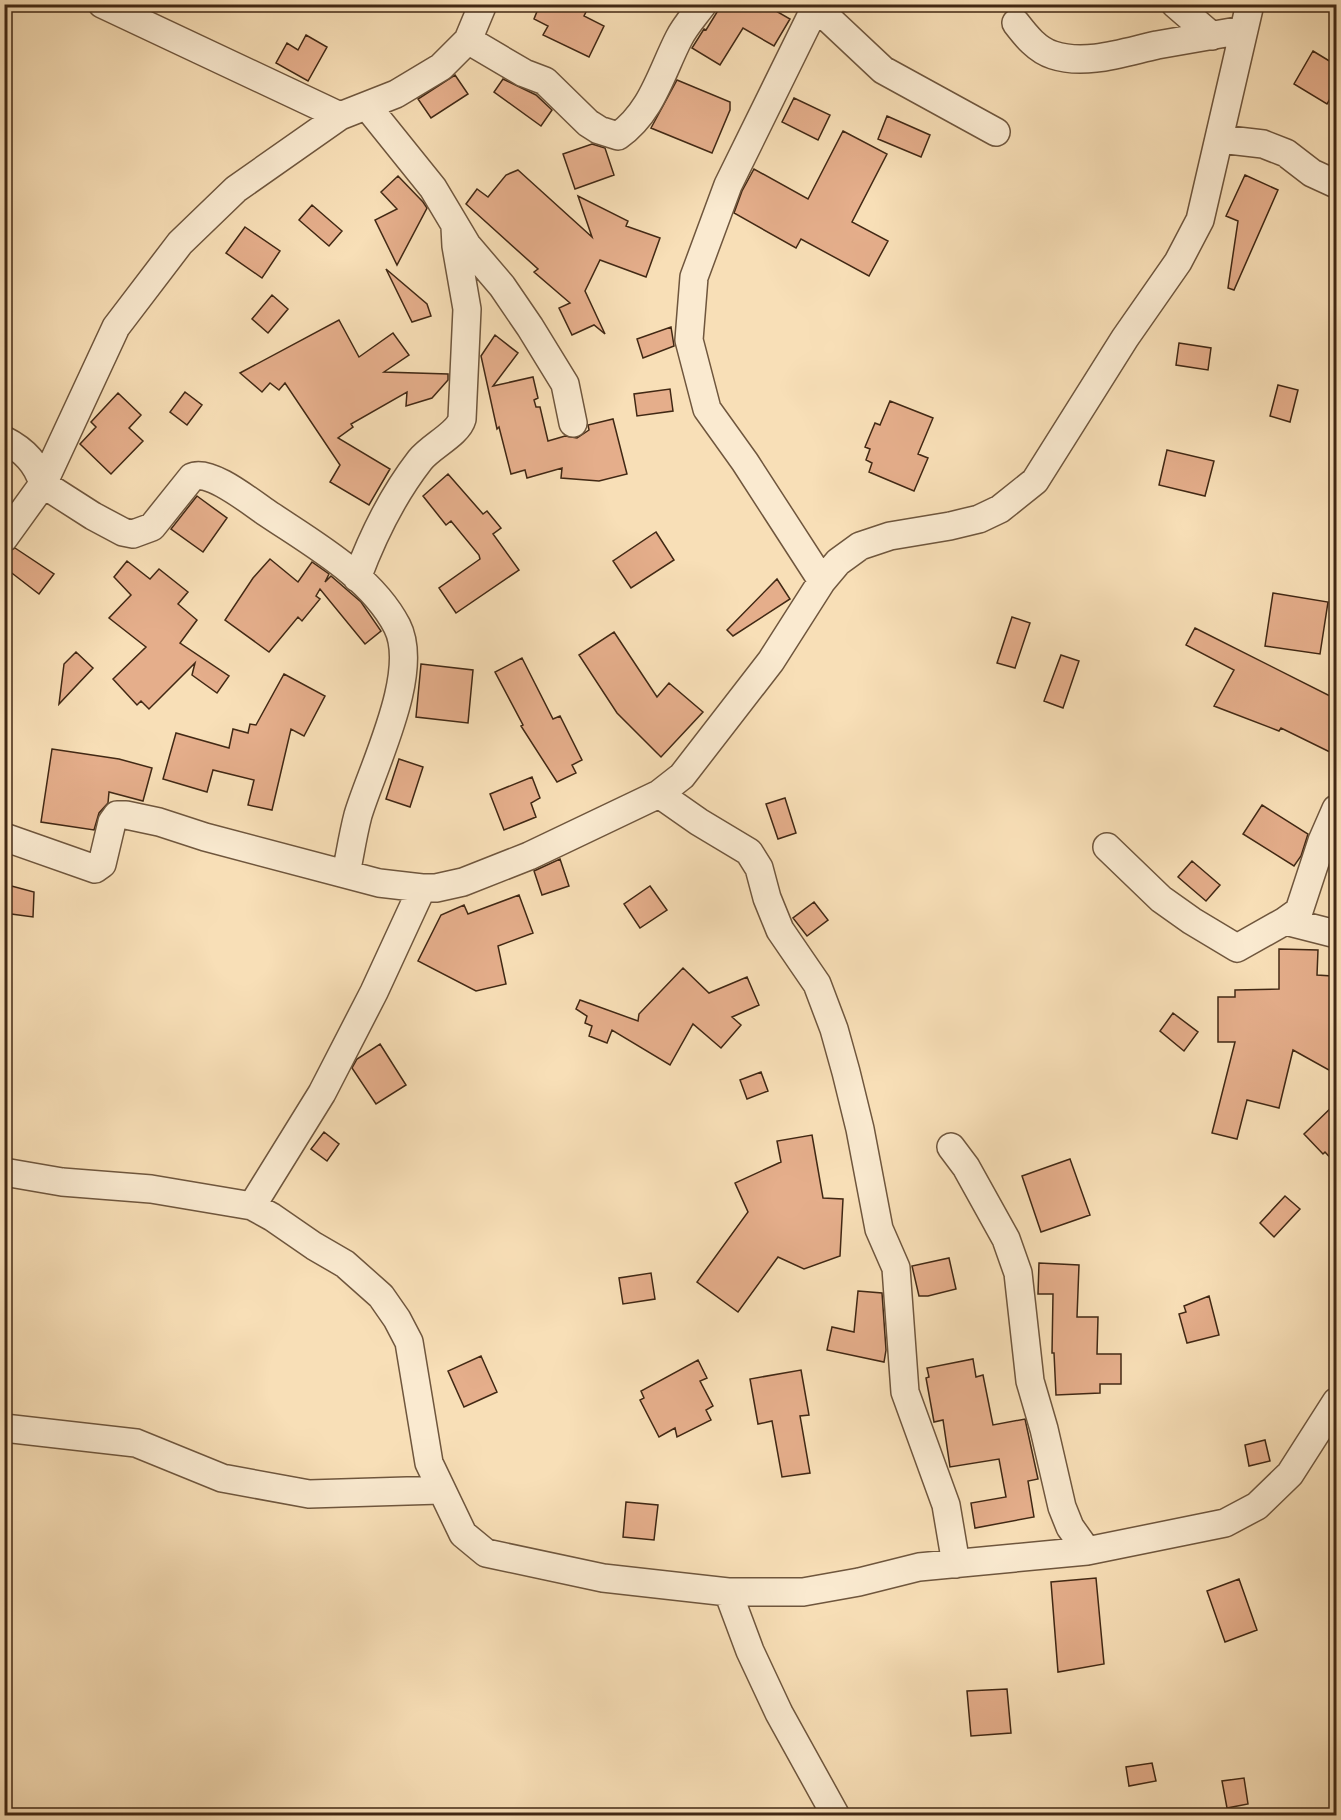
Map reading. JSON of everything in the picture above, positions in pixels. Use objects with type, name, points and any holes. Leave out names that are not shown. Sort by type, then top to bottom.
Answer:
[{"type":"street","points":[[102,4],[340,116]]},
{"type":"street","points":[[4,538],[43,484],[116,327],[180,243],[236,189],[340,116],[396,94],[441,67],[468,40],[483,4]]},
{"type":"street","points":[[468,40],[524,73],[545,81],[588,123],[599,130],[618,136],[635,122],[655,93],[680,37],[703,4]]},
{"type":"street","points":[[1175,4],[1212,36]]},
{"type":"street","points":[[4,837],[95,868],[102,864],[112,822],[117,815],[126,814],[379,883],[422,888],[463,882],[529,856],[659,794],[682,776],[771,662],[822,581],[838,562],[860,546],[890,536],[979,519],[1000,509],[1035,481],[1125,338],[1178,262],[1200,220],[1250,4]]},
{"type":"street","points":[[822,581],[745,462],[707,409],[689,340],[694,277],[728,185],[817,6],[883,70],[996,132]]},
{"type":"street","points":[[1016,23],[1028,39],[1038,47],[1053,55],[1077,58],[1103,57],[1243,30]]},
{"type":"street","points":[[367,106],[433,188],[454,226],[501,286],[556,368],[565,384],[573,423]]},
{"type":"street","points":[[1220,139],[1263,144],[1286,153],[1312,172],[1336,184]]},
{"type":"street","points":[[357,578],[374,534],[399,489],[422,458],[438,442],[452,434],[461,425],[467,309],[454,226]]},
{"type":"street","points":[[4,440],[32,460],[39,470],[43,484],[93,516],[123,532],[133,534],[152,527],[192,477],[197,474],[208,476],[324,551],[357,578],[383,605],[398,628],[403,648],[402,668],[397,702],[358,816],[346,873]]},
{"type":"street","points":[[659,794],[699,822],[750,852],[759,868],[767,898],[780,930],[817,984],[834,1029],[860,1129],[879,1229],[896,1268],[905,1392],[946,1505],[956,1564]]},
{"type":"street","points":[[1107,847],[1161,899],[1237,948],[1299,911],[1322,841],[1336,808]]},
{"type":"street","points":[[252,1206],[322,1093],[374,992],[422,888]]},
{"type":"street","points":[[1285,921],[1336,934]]},
{"type":"street","points":[[951,1147],[966,1167],[1006,1239],[1018,1273],[1030,1381],[1062,1507],[1070,1527],[1087,1551]]},
{"type":"street","points":[[4,1172],[62,1182],[162,1191],[252,1206],[345,1264],[381,1296],[409,1342],[429,1464],[463,1534],[486,1553],[603,1578],[728,1592],[803,1592],[859,1582],[919,1567],[1087,1551],[1225,1522],[1257,1506],[1290,1474],[1336,1402]]},
{"type":"street","points":[[4,1428],[136,1443],[222,1478],[309,1494],[440,1490]]},
{"type":"street","points":[[728,1592],[750,1651],[778,1713],[836,1815]]},
{"type":"building","points":[[540,4],[590,4],[584,16],[604,26],[589,57],[543,35],[548,26],[534,19]]},
{"type":"building","points":[[722,4],[764,4],[790,19],[774,46],[743,28],[720,65],[692,48]]},
{"type":"building","points":[[306,35],[327,47],[308,81],[276,63],[287,43],[298,50]]},
{"type":"building","points":[[1313,51],[1336,65],[1336,88],[1327,104],[1294,84]]},
{"type":"building","points":[[455,75],[468,94],[431,118],[418,99]]},
{"type":"building","points":[[503,79],[536,95],[552,110],[541,126],[494,92]]},
{"type":"building","points":[[677,80],[730,102],[730,110],[712,153],[651,128]]},
{"type":"building","points":[[794,98],[830,115],[818,140],[782,122]]},
{"type":"building","points":[[887,116],[930,135],[921,157],[878,139]]},
{"type":"building","points":[[843,131],[887,154],[852,222],[888,241],[869,276],[801,239],[796,248],[734,213],[742,191],[754,169],[808,199]]},
{"type":"building","points":[[592,144],[605,148],[614,175],[575,189],[563,154]]},
{"type":"building","points":[[518,170],[592,237],[578,196],[628,221],[626,226],[660,238],[646,277],[600,260],[585,291],[605,334],[594,325],[572,335],[559,308],[570,303],[534,272],[538,269],[466,204],[477,189],[488,197],[506,175]]},
{"type":"building","points":[[1245,175],[1278,190],[1234,290],[1228,288],[1238,221],[1226,216]]},
{"type":"building","points":[[398,176],[427,208],[397,265],[375,220],[397,209],[381,192]]},
{"type":"building","points":[[312,205],[342,231],[329,246],[299,220]]},
{"type":"building","points":[[245,227],[280,251],[262,278],[226,253]]},
{"type":"building","points":[[386,269],[427,304],[431,316],[412,322]]},
{"type":"building","points":[[272,295],[288,309],[268,333],[252,319]]},
{"type":"building","points":[[339,320],[359,357],[393,333],[409,355],[384,372],[448,374],[448,380],[432,398],[406,406],[407,392],[351,424],[353,427],[338,438],[390,469],[369,505],[330,482],[340,465],[285,383],[279,390],[270,383],[262,392],[240,373]]},
{"type":"building","points":[[671,327],[674,346],[643,358],[637,339]]},
{"type":"building","points":[[495,335],[518,353],[493,386],[533,377],[538,398],[534,400],[536,407],[540,407],[548,441],[565,436],[577,438],[589,430],[588,425],[613,419],[627,474],[599,481],[561,478],[562,468],[527,478],[525,470],[511,474],[499,427],[497,429],[481,356]]},
{"type":"building","points":[[1179,343],[1211,348],[1208,370],[1176,365]]},
{"type":"building","points":[[1278,385],[1298,390],[1290,422],[1270,416]]},
{"type":"building","points":[[670,389],[673,411],[637,416],[634,394]]},
{"type":"building","points":[[185,392],[202,405],[187,425],[170,412]]},
{"type":"building","points":[[118,393],[141,415],[129,428],[143,441],[111,474],[80,444],[96,427],[91,422]]},
{"type":"building","points":[[890,401],[933,418],[918,454],[928,458],[914,491],[869,472],[872,463],[866,460],[870,449],[865,447],[875,423],[880,425]]},
{"type":"building","points":[[1167,450],[1214,461],[1205,496],[1159,485]]},
{"type":"building","points":[[448,474],[483,514],[487,511],[501,528],[493,534],[519,570],[456,613],[439,588],[480,559],[451,521],[446,525],[423,496]]},
{"type":"building","points":[[197,496],[227,518],[203,552],[171,529]]},
{"type":"building","points":[[656,532],[674,560],[631,588],[613,561]]},
{"type":"building","points":[[15,548],[54,574],[39,594],[4,567],[4,553]]},
{"type":"building","points":[[270,559],[298,582],[312,562],[329,574],[325,582],[331,576],[361,602],[381,631],[365,644],[320,589],[316,596],[320,599],[302,621],[298,617],[269,652],[225,620],[253,578]]},
{"type":"building","points":[[127,561],[150,579],[159,569],[188,592],[178,604],[197,620],[180,643],[229,676],[217,693],[192,675],[195,663],[149,709],[141,701],[137,705],[113,679],[146,647],[109,618],[131,595],[114,577]]},
{"type":"building","points":[[777,579],[790,599],[733,636],[727,630]]},
{"type":"building","points":[[1273,593],[1328,602],[1320,654],[1265,646]]},
{"type":"building","points":[[1012,617],[1030,623],[1015,668],[997,663]]},
{"type":"building","points":[[1195,628],[1336,699],[1336,755],[1281,728],[1279,731],[1214,706],[1234,670],[1186,645]]},
{"type":"building","points":[[614,632],[657,697],[669,683],[703,712],[661,757],[617,713],[579,655]]},
{"type":"building","points":[[76,652],[93,668],[59,704],[64,664]]},
{"type":"building","points":[[1061,655],[1079,661],[1063,708],[1044,701]]},
{"type":"building","points":[[522,658],[553,719],[560,716],[582,760],[572,765],[576,773],[557,782],[521,726],[523,725],[495,672]]},
{"type":"building","points":[[421,664],[473,670],[468,723],[416,717]]},
{"type":"building","points":[[284,674],[325,696],[304,736],[291,729],[272,810],[248,805],[254,780],[213,770],[207,792],[163,779],[176,733],[229,748],[233,729],[248,733],[250,724],[256,725]]},
{"type":"building","points":[[52,749],[119,759],[152,768],[143,801],[109,792],[108,803],[99,813],[94,830],[41,822]]},
{"type":"building","points":[[399,759],[423,767],[410,807],[386,799]]},
{"type":"building","points":[[532,777],[540,798],[531,803],[536,817],[504,830],[490,794]]},
{"type":"building","points":[[785,798],[796,833],[778,839],[766,804]]},
{"type":"building","points":[[1262,805],[1308,834],[1301,856],[1294,866],[1243,834]]},
{"type":"building","points":[[560,859],[569,886],[542,895],[534,871]]},
{"type":"building","points":[[1192,861],[1220,885],[1206,901],[1178,877]]},
{"type":"building","points":[[4,884],[34,892],[33,917],[4,913]]},
{"type":"building","points":[[650,886],[667,910],[640,928],[624,904]]},
{"type":"building","points":[[519,895],[533,933],[498,946],[506,984],[476,991],[418,961],[441,915],[464,905],[468,914]]},
{"type":"building","points":[[814,902],[828,920],[807,936],[793,918]]},
{"type":"building","points":[[1279,949],[1318,950],[1317,975],[1332,976],[1331,1027],[1336,1035],[1336,1074],[1293,1050],[1279,1108],[1247,1100],[1237,1139],[1212,1133],[1235,1042],[1218,1042],[1218,997],[1235,997],[1235,990],[1279,989]]},
{"type":"building","points":[[683,968],[709,993],[747,977],[759,1005],[732,1017],[741,1025],[721,1048],[693,1024],[670,1065],[612,1030],[607,1043],[589,1036],[592,1026],[585,1023],[587,1016],[576,1009],[580,1000],[638,1021],[639,1014]]},
{"type":"building","points":[[1173,1013],[1198,1032],[1184,1051],[1160,1031]]},
{"type":"building","points":[[380,1044],[406,1085],[376,1104],[352,1068],[357,1059]]},
{"type":"building","points":[[761,1072],[768,1091],[747,1099],[740,1080]]},
{"type":"building","points":[[1336,1103],[1336,1164],[1304,1134]]},
{"type":"building","points":[[324,1132],[339,1144],[327,1161],[311,1149]]},
{"type":"building","points":[[812,1135],[823,1198],[843,1199],[840,1256],[804,1269],[778,1257],[738,1312],[697,1282],[748,1212],[735,1183],[781,1162],[777,1141]]},
{"type":"building","points":[[1070,1159],[1090,1215],[1041,1232],[1022,1176]]},
{"type":"building","points":[[1285,1196],[1300,1209],[1274,1237],[1260,1223]]},
{"type":"building","points":[[949,1258],[956,1289],[919,1296],[912,1266]]},
{"type":"building","points":[[1039,1263],[1079,1265],[1077,1317],[1098,1317],[1097,1354],[1121,1354],[1121,1384],[1100,1384],[1100,1393],[1056,1395],[1054,1353],[1052,1353],[1053,1294],[1038,1294]]},
{"type":"building","points":[[651,1273],[655,1299],[623,1304],[619,1278]]},
{"type":"building","points":[[858,1291],[882,1293],[886,1350],[884,1362],[827,1350],[832,1327],[854,1332]]},
{"type":"building","points":[[1209,1296],[1219,1335],[1187,1343],[1179,1314],[1186,1312],[1184,1306]]},
{"type":"building","points":[[481,1356],[497,1392],[464,1407],[448,1371]]},
{"type":"building","points":[[973,1359],[976,1377],[983,1375],[993,1425],[1025,1419],[1038,1479],[1028,1481],[1034,1517],[975,1528],[971,1503],[1006,1497],[999,1459],[950,1467],[943,1420],[934,1422],[926,1378],[929,1377],[927,1368]]},
{"type":"building","points":[[698,1360],[707,1378],[700,1381],[713,1406],[706,1410],[711,1420],[677,1437],[675,1428],[659,1437],[640,1400],[644,1398],[641,1391]]},
{"type":"building","points":[[801,1370],[809,1415],[800,1416],[810,1473],[782,1477],[772,1421],[758,1424],[750,1379]]},
{"type":"building","points":[[1265,1440],[1270,1461],[1249,1466],[1245,1445]]},
{"type":"building","points":[[626,1502],[658,1505],[654,1540],[623,1537]]},
{"type":"building","points":[[1096,1578],[1104,1664],[1058,1672],[1051,1582]]},
{"type":"building","points":[[1239,1579],[1257,1630],[1225,1642],[1207,1591]]},
{"type":"building","points":[[1007,1689],[1011,1733],[971,1736],[967,1691]]},
{"type":"building","points":[[1152,1763],[1156,1781],[1129,1786],[1126,1767]]},
{"type":"building","points":[[1244,1778],[1248,1804],[1227,1808],[1222,1781]]}]
